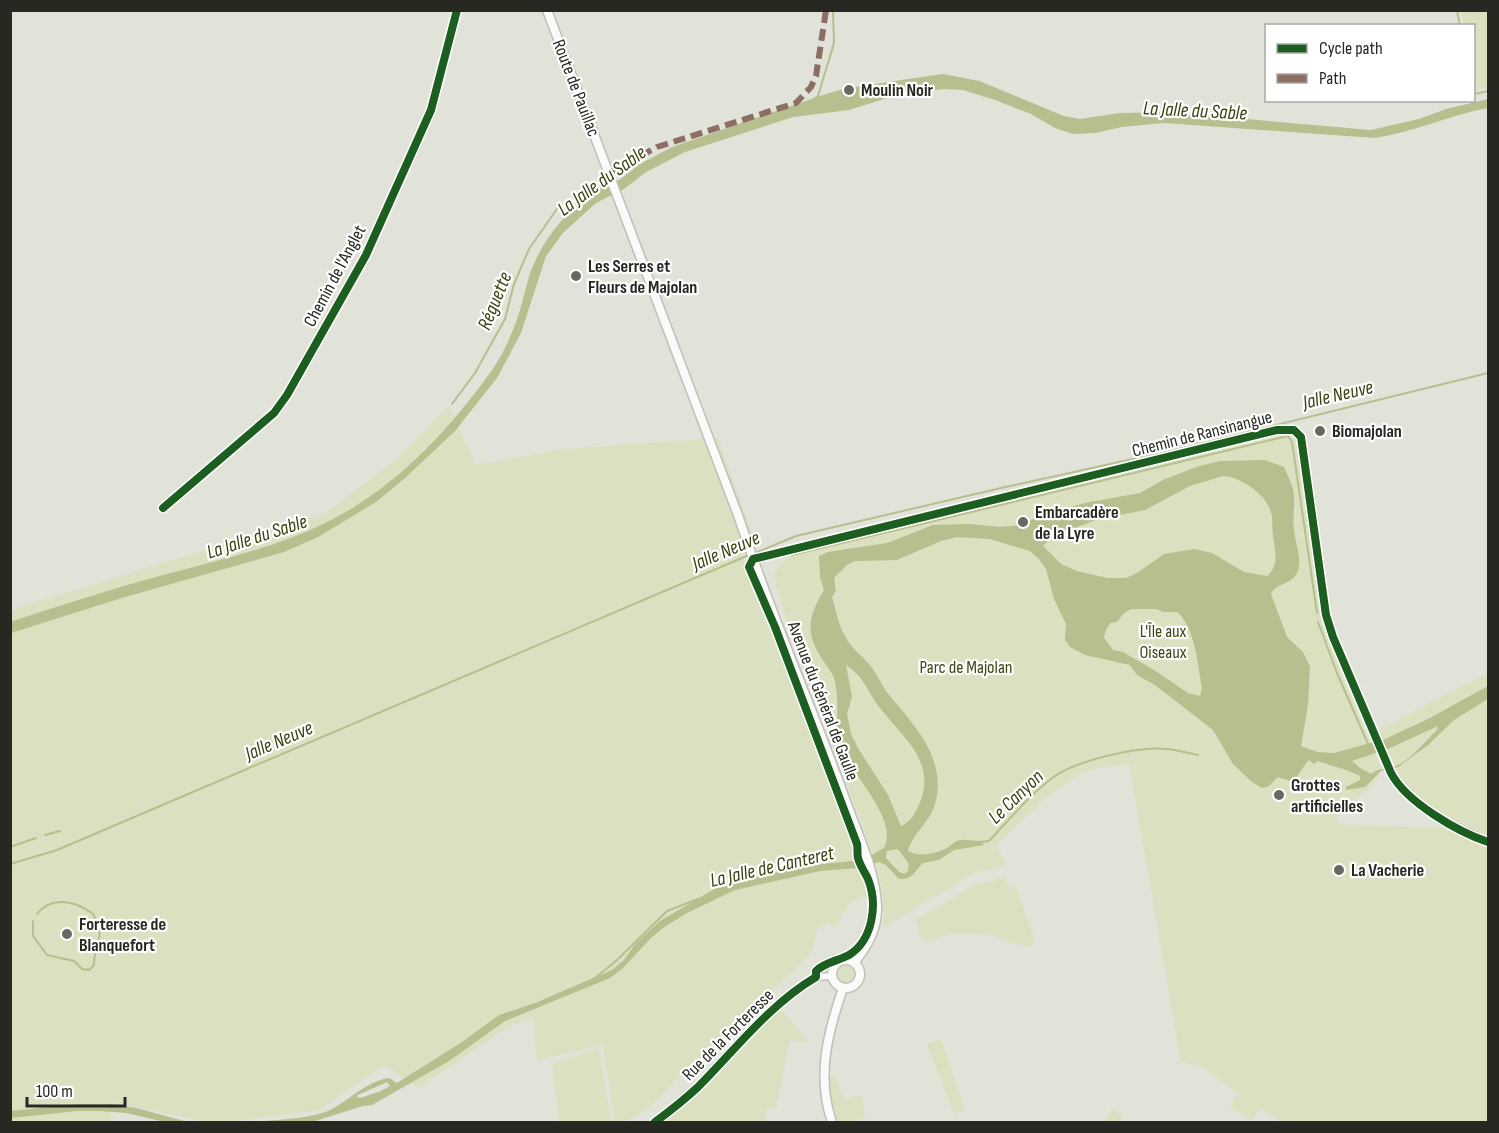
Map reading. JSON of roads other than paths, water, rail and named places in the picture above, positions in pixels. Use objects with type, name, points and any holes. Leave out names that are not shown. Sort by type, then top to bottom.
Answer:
[{"type":"main road","name":"Route de Pauillac","points":[[547,10],[618,199]]},
{"type":"main road","name":"Avenue du Général de Gaulle","points":[[618,199],[870,871],[876,892],[877,918],[872,938],[854,963]]},
{"type":"main road","points":[[841,962],[854,963],[860,971],[859,980],[852,987],[843,988],[836,984],[832,976],[834,967],[841,962]]},
{"type":"main road","points":[[831,1122],[825,1100],[823,1068],[827,1042],[843,988]]},
{"type":"street","name":"Chemin de l'Anglet","points":[[164,508],[274,413],[287,395],[366,255],[431,110],[458,10]]},
{"type":"street","name":"Chemin de Ransinangue","points":[[753,559],[1277,430],[1291,429],[1301,437],[1326,615],[1336,646],[1391,773],[1415,800],[1442,820],[1488,842]]},
{"type":"street","name":"Rue de la Forteresse","points":[[655,1122],[698,1086],[779,1004],[816,977],[832,976]]},
{"type":"waterway","points":[[810,102],[818,96],[834,43],[833,12],[836,10]]},
{"type":"waterway","points":[[1457,10],[1460,24]]},
{"type":"waterway","points":[[1475,94],[1488,91]]},
{"type":"waterway","name":"La Jalle du Sable","points":[[741,124],[755,119]]},
{"type":"waterway","name":"Réguette","points":[[452,404],[475,373],[505,319],[514,284],[529,249],[559,206]]},
{"type":"waterway","name":"Jalle Neuve","points":[[755,553],[796,536],[1187,447],[1488,373]]},
{"type":"waterway","points":[[792,555],[1288,436],[1292,442],[1317,613]]},
{"type":"waterway","name":"Jalle Neuve","points":[[10,864],[57,850],[749,555]]},
{"type":"waterway","points":[[1318,622],[1368,744]]},
{"type":"waterway","name":"Le Canyon","points":[[981,842],[989,841],[1037,791],[1066,770],[1109,755],[1141,750],[1167,749],[1198,755]]},
{"type":"waterway","points":[[45,835],[60,831]]},
{"type":"waterway","points":[[10,847],[36,838]]},
{"type":"waterway","name":"La Jalle de Canteret","points":[[590,982],[616,961],[667,911],[698,899]]},
{"type":"waterway","points":[[33,921],[33,936],[47,955],[74,961],[82,969],[89,970],[94,965],[99,930],[93,914],[72,903],[64,902],[49,904],[37,914]]},
{"type":"place","name":"Moulin Noir","points":[[849,90]]},
{"type":"place","name":"Les Serres et Fleurs de Majolan","points":[[576,276]]},
{"type":"place","name":"Biomajolan","points":[[1320,431]]},
{"type":"place","name":"Embarcadère de la Lyre","points":[[1023,522]]},
{"type":"place","name":"Grottes artificielles","points":[[1279,795]]},
{"type":"place","name":"La Vacherie","points":[[1339,870]]},
{"type":"place","name":"Forteresse de Blanquefort","points":[[67,934]]},
{"type":"park label","name":"L'Île aux Oiseaux","points":[[1163,641]]},
{"type":"park label","name":"Parc de Majolan","points":[[966,667]]}]
